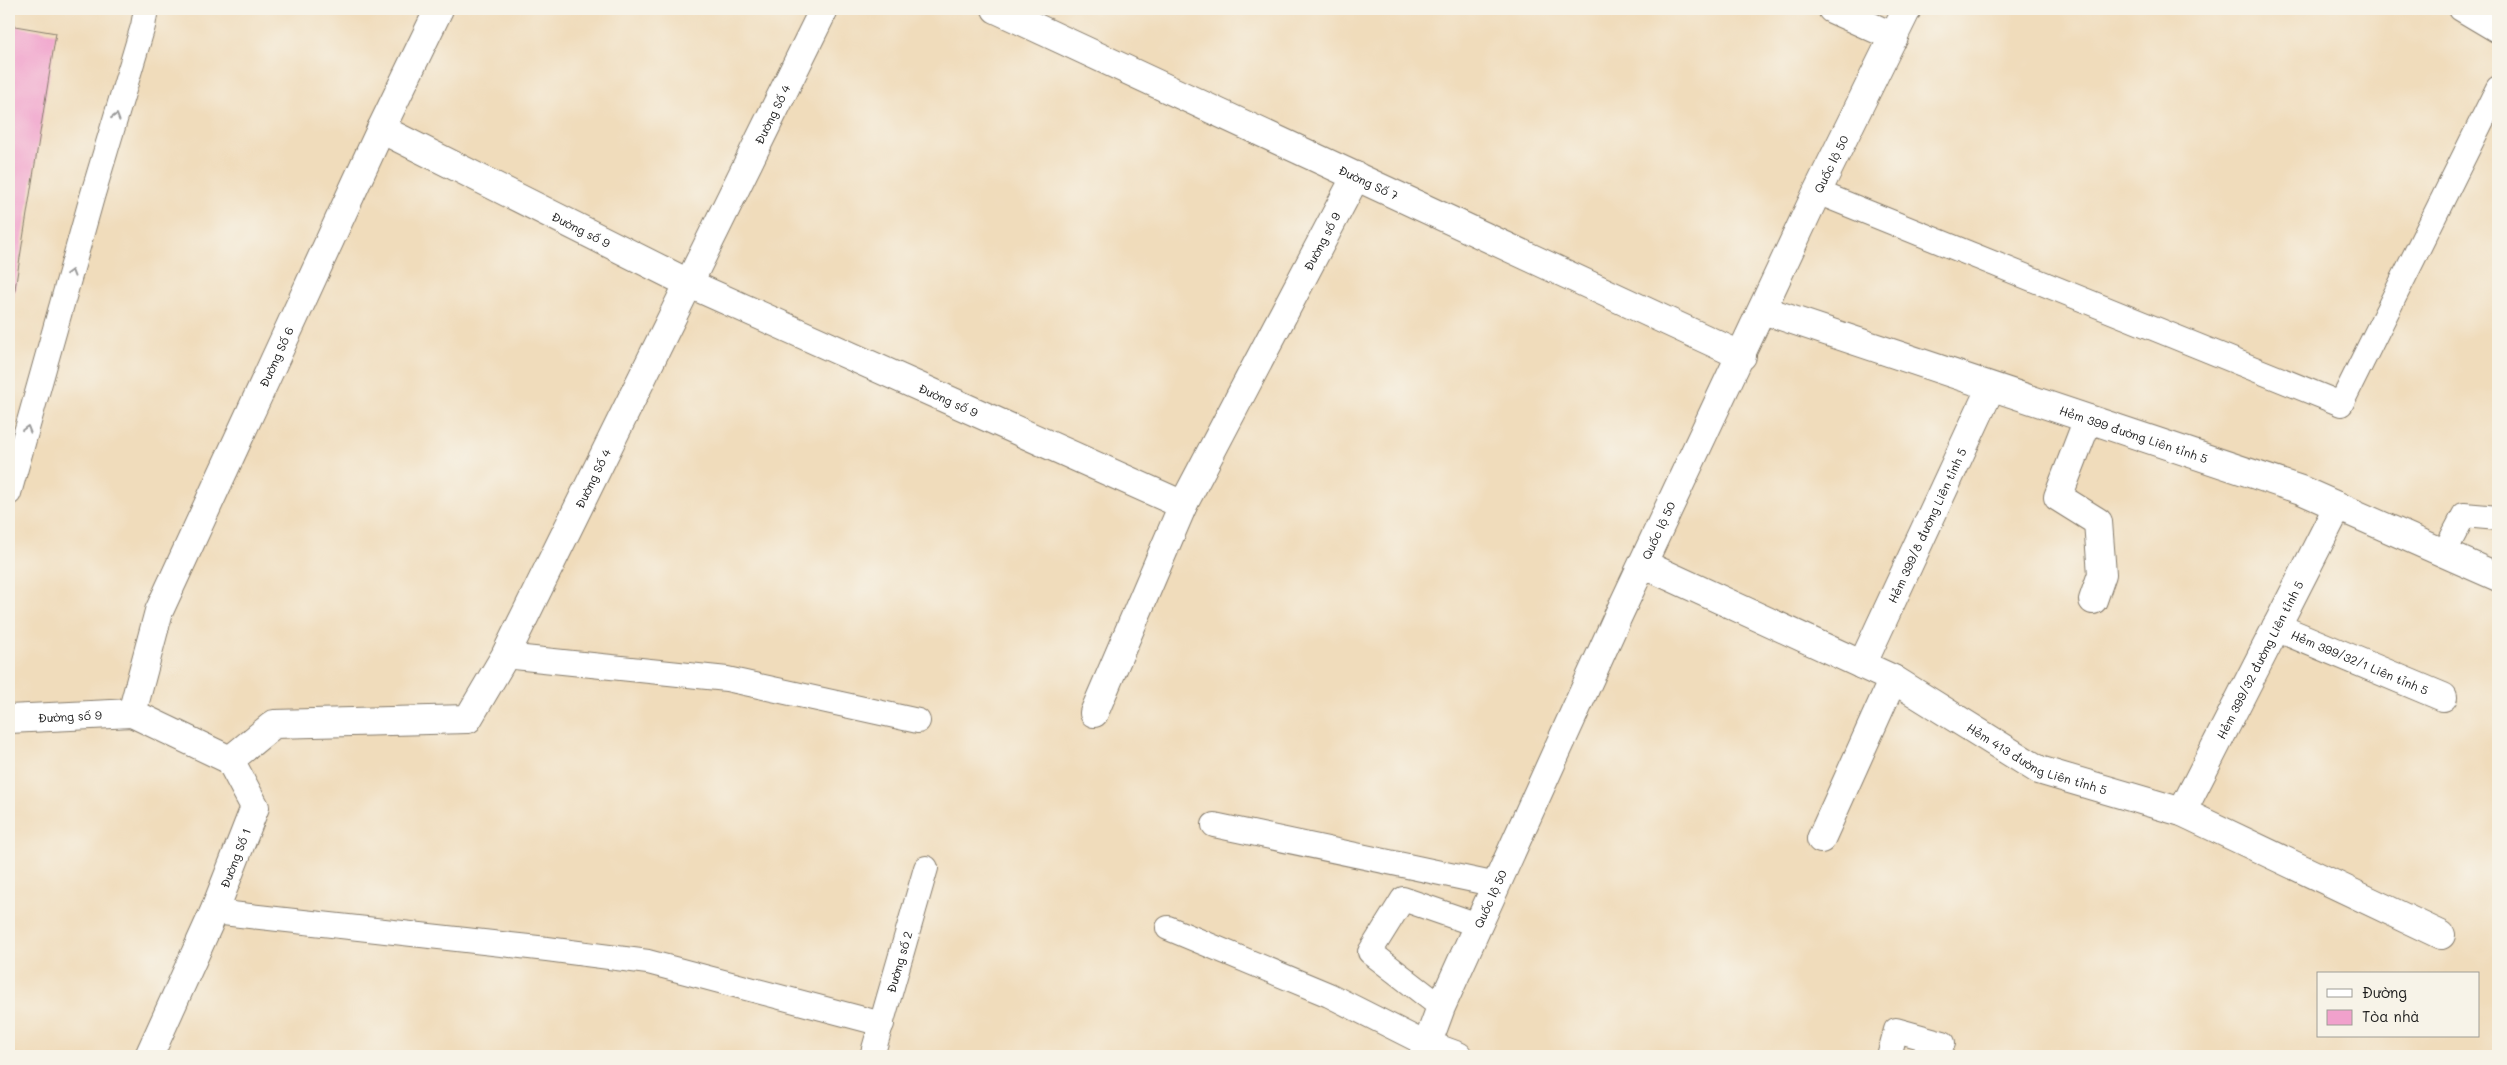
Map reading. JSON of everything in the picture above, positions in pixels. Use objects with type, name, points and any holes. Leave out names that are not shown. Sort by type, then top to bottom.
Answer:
[{"type":"street","name":"Đường Số 6","points":[[132,713],[159,611],[381,129],[439,9]]},
{"type":"street","name":"Đường Số 4","points":[[230,760],[274,724],[468,719],[505,656],[824,9]]},
{"type":"street","name":"Đường Số 7","points":[[996,9],[1742,356]]},
{"type":"street","points":[[1832,9],[1894,37]]},
{"type":"street","name":"Quốc lộ 50","points":[[1425,1051],[1441,1007],[1643,564],[1742,356],[1817,192],[1907,9]]},
{"type":"street","name":"Đường số 9","points":[[381,129],[690,284],[1183,505],[1356,176]]},
{"type":"street","name":"Hẻm 399 đường Liên tỉnh 5","points":[[1763,310],[2302,490],[2498,577]]},
{"type":"street","name":"Hẻm 399/8 đường Liên tỉnh 5","points":[[1862,664],[1991,386]]},
{"type":"street","points":[[2088,419],[2058,497],[2098,522],[2102,574],[2093,600]]},
{"type":"street","points":[[1094,713],[1183,505]]},
{"type":"street","name":"Hẻm 399/32 đường Liên tỉnh 5","points":[[2182,812],[2338,506]]},
{"type":"street","name":"Hẻm 413 đường Liên tỉnh 5","points":[[1643,564],[1893,679],[2039,770],[2182,812],[2441,935]]},
{"type":"street","name":"Hẻm 399/32/1 Liên tỉnh 5","points":[[2276,627],[2443,697]]},
{"type":"street","points":[[1821,838],[1893,679]]},
{"type":"street","name":"Đường số 9","points":[[9,719],[132,713]]},
{"type":"street","points":[[132,713],[230,760]]},
{"type":"street","name":"Đường Số 1","points":[[150,1056],[214,912],[255,807],[230,760]]},
{"type":"street","points":[[1425,1051],[1458,1056]]},
{"type":"lane","points":[[9,493],[92,197],[143,26],[146,9]]},
{"type":"lane","points":[[2461,9],[2498,31]]},
{"type":"lane","points":[[1817,192],[2341,404],[2498,88]]},
{"type":"lane","points":[[2444,553],[2464,514],[2498,518]]},
{"type":"lane","points":[[505,656],[727,679],[918,721]]},
{"type":"lane","points":[[1214,825],[1497,885]]},
{"type":"lane","name":"Đường số 2","points":[[872,1056],[926,868]]},
{"type":"lane","points":[[1441,1007],[1370,952],[1403,899],[1478,925]]},
{"type":"lane","points":[[214,912],[547,948],[648,962],[882,1024]]},
{"type":"lane","points":[[1168,928],[1329,995],[1425,1051]]},
{"type":"lane","points":[[1889,1056],[1896,1030],[1943,1043]]},
{"type":"building","points":[[9,25],[56,33],[10,320],[9,320]]}]
